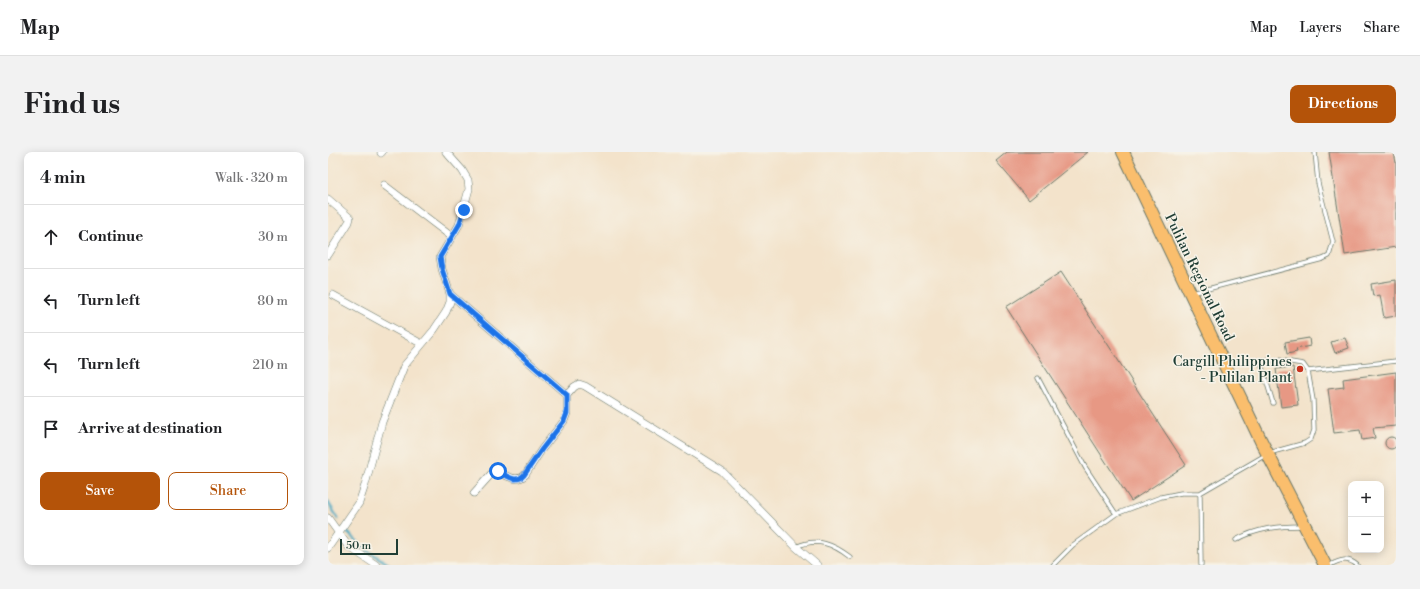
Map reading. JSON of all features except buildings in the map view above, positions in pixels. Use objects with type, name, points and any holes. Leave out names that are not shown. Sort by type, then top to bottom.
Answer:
[{"type":"main road","name":"Pulilan Regional Road","points":[[1126,153],[1269,453],[1325,565]]},
{"type":"street","points":[[328,548],[359,503],[366,485],[382,422],[404,366],[446,312],[450,302],[450,294],[442,269],[440,257],[459,225],[469,190],[468,180],[462,170],[446,152]]},
{"type":"street","points":[[384,185],[452,237]]},
{"type":"street","points":[[328,199],[350,218],[328,255]]},
{"type":"street","points":[[450,294],[567,395]]},
{"type":"street","points":[[333,295],[422,344]]},
{"type":"street","points":[[474,493],[492,472],[498,471],[515,480],[521,479],[564,421],[567,413],[567,395],[574,387],[580,384],[722,471],[796,547],[817,565]]},
{"type":"street","points":[[328,518],[348,546],[376,565]]},
{"type":"lane","points":[[1192,293],[1323,259],[1329,256],[1333,242],[1318,183],[1315,152]]},
{"type":"lane","points":[[1053,565],[1073,545],[1116,514],[1161,497],[1181,493],[1200,493],[1269,453],[1304,443],[1311,439],[1314,430],[1313,400],[1308,371],[1304,364],[1279,360],[1260,360],[1273,403]]},
{"type":"lane","points":[[1308,371],[1396,361]]},
{"type":"lane","points":[[1038,378],[1085,468],[1116,514]]},
{"type":"lane","points":[[1200,493],[1201,565]]},
{"type":"lane","points":[[1236,540],[1261,529],[1305,526]]},
{"type":"lane","points":[[796,547],[806,542],[816,541],[828,543],[850,557]]},
{"type":"lane","points":[[1330,565],[1344,559],[1357,565]]},
{"type":"waterway","points":[[328,502],[338,519]]},
{"type":"waterway","points":[[346,531],[365,549],[390,565]]},
{"type":"place","name":"Cargill Philippines - Pulilan Plant","points":[[1300,369]]},
{"type":"route","points":[[464,210],[459,225],[440,257],[442,269],[450,294],[567,395],[567,413],[564,421],[521,479],[515,480],[498,471]]}]
